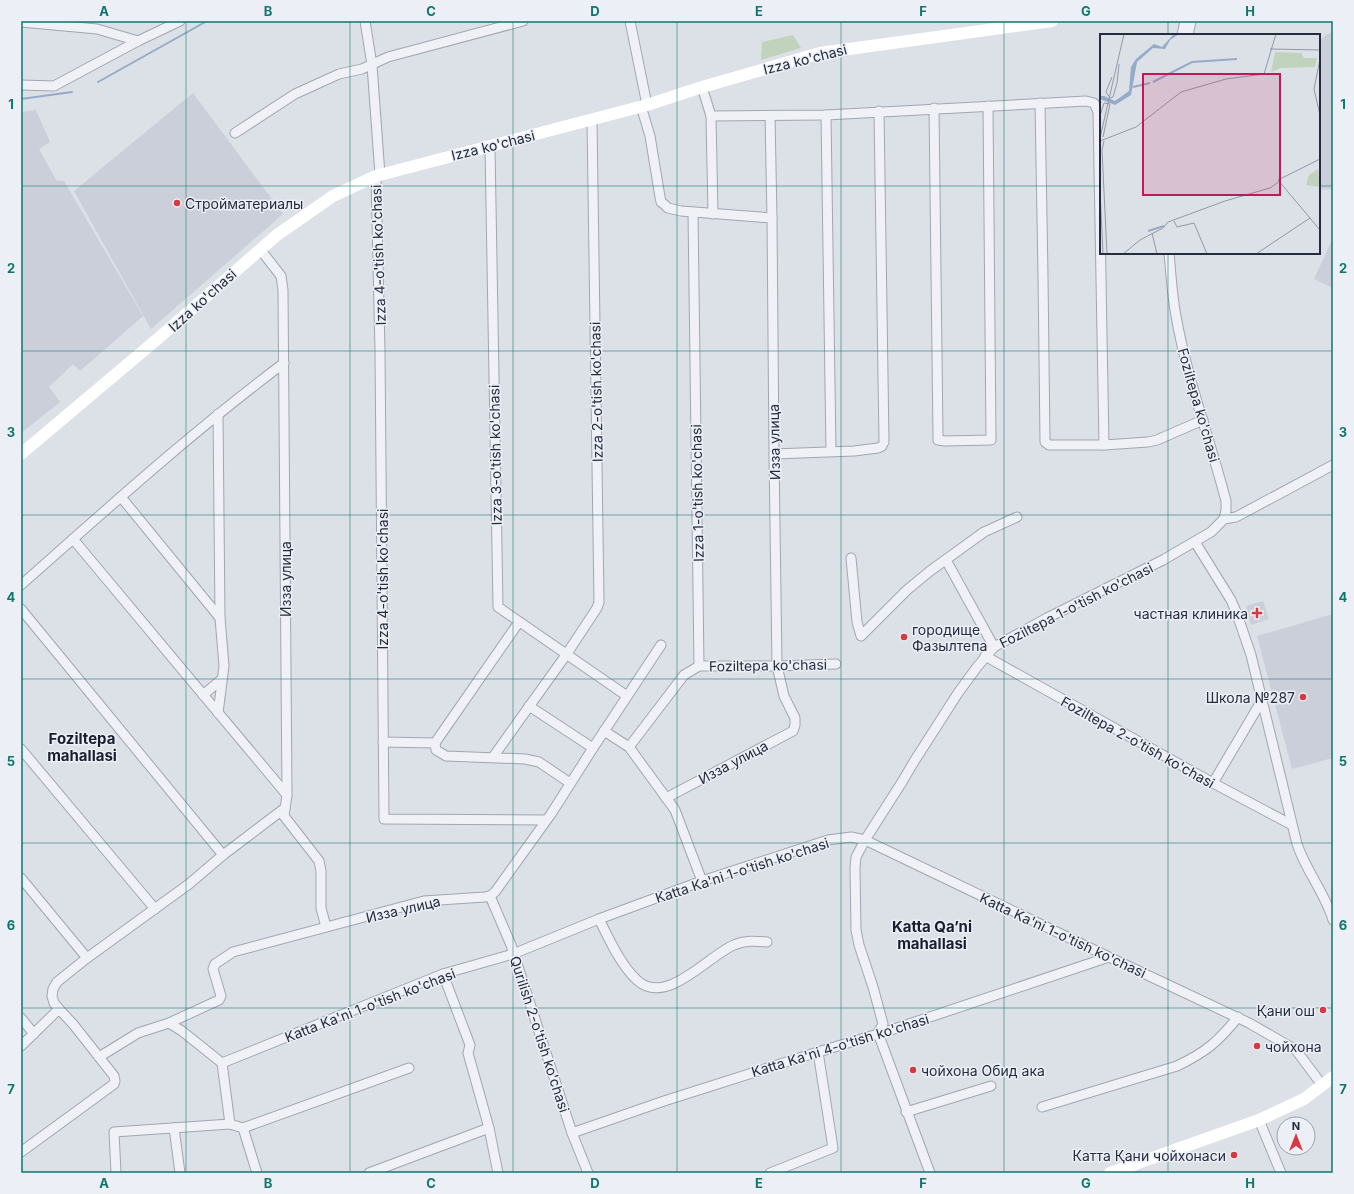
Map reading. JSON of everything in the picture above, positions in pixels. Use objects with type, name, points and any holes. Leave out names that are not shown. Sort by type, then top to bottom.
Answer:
[{"type":"main road","name":"Izza ko'chasi","points":[[21,454],[161,336],[260,249],[319,204],[345,190],[378,176],[644,106],[702,87],[829,51],[1052,21]]},
{"type":"main road","points":[[1110,1173],[1259,1120],[1292,1106],[1304,1099],[1333,1077]]},
{"type":"street","points":[[89,21],[97,29]]},
{"type":"street","points":[[21,85],[54,86],[138,41],[180,21]]},
{"type":"street","name":"Izza 4-o'tish ko'chasi","points":[[365,21],[372,65],[378,176],[384,819],[546,820]]},
{"type":"street","points":[[235,134],[295,94],[339,74],[362,69],[388,57],[523,21]]},
{"type":"street","points":[[630,21],[661,202],[668,208],[693,212],[772,218]]},
{"type":"street","points":[[1182,34],[1185,21]]},
{"type":"street","points":[[1188,34],[1191,21]]},
{"type":"street","points":[[21,22],[97,29],[138,41]]},
{"type":"street","points":[[702,87],[711,116],[713,214]]},
{"type":"street","points":[[711,116],[826,115],[1040,103],[1086,101],[1094,103],[1098,112],[1100,223]]},
{"type":"street","points":[[1040,103],[1044,276],[1045,442],[1049,445],[1104,445],[1153,442],[1203,420]]},
{"type":"street","points":[[934,108],[938,440],[991,440],[988,106]]},
{"type":"street","points":[[774,454],[854,451],[878,448],[883,444],[879,111]]},
{"type":"street","points":[[826,115],[831,451]]},
{"type":"street","name":"Изза улица","points":[[666,798],[793,731],[795,725],[795,718],[784,696],[777,666],[770,116]]},
{"type":"street","name":"Izza 2-o'tish ko'chasi","points":[[494,757],[566,655],[597,608],[599,602],[592,120]]},
{"type":"street","name":"Izza 3-o'tish ko'chasi","points":[[490,147],[498,607],[627,696]]},
{"type":"street","name":"Izza 1-o'tish ko'chasi","points":[[693,212],[699,666]]},
{"type":"street","name":"Изза улица","points":[[260,249],[281,276],[284,290],[287,795],[285,808]]},
{"type":"street","points":[[1101,254],[1104,445]]},
{"type":"street","name":"Foziltepa ko'chasi","points":[[1169,254],[1176,317],[1188,369],[1226,501],[1224,519]]},
{"type":"street","points":[[21,585],[120,497],[234,400],[284,363]]},
{"type":"street","points":[[218,414],[220,618],[224,666],[218,713]]},
{"type":"street","points":[[1333,465],[1236,517],[1224,519],[1211,532],[1195,542],[1236,609],[1251,655],[1292,825],[1302,856],[1324,897],[1333,920]]},
{"type":"street","points":[[120,497],[220,618]]},
{"type":"street","points":[[851,558],[857,622],[862,636],[907,590],[930,571],[984,532],[1017,517]]},
{"type":"street","points":[[73,539],[287,795]]},
{"type":"street","name":"Foziltepa 1-o'tish ko'chasi","points":[[878,1033],[883,1024],[859,945],[856,930],[856,857],[865,840],[941,719],[985,656],[994,647],[1195,542]]},
{"type":"street","points":[[946,560],[994,647]]},
{"type":"street","points":[[21,609],[223,855]]},
{"type":"street","points":[[518,622],[435,743],[436,750],[446,756],[494,757],[525,759],[539,762],[570,783]]},
{"type":"street","points":[[490,896],[495,892],[546,820],[661,645]]},
{"type":"street","name":"Foziltepa 2-o'tish ko'chasi","points":[[985,656],[1213,783],[1292,825]]},
{"type":"street","name":"Foziltepa ko'chasi","points":[[699,666],[836,664]]},
{"type":"street","points":[[629,747],[684,676],[699,666]]},
{"type":"street","points":[[203,695],[222,680]]},
{"type":"street","points":[[1213,783],[1262,700]]},
{"type":"street","points":[[529,706],[593,748]]},
{"type":"street","points":[[604,731],[629,747],[675,810],[702,882]]},
{"type":"street","points":[[383,742],[435,743]]},
{"type":"street","points":[[21,749],[155,909]]},
{"type":"street","points":[[21,1152],[114,1084],[115,1081],[114,1076],[100,1057],[54,1003],[52,996],[53,989],[57,982],[87,958],[189,884],[223,855],[285,808]]},
{"type":"street","points":[[285,808],[284,816],[320,861],[321,908],[326,927]]},
{"type":"street","name":"Katta Ka'ni 1-o'tish ko'chasi","points":[[222,1063],[443,974],[513,954],[599,919],[702,882],[828,840],[851,837],[865,840],[1238,1017],[1296,1050],[1322,1085]]},
{"type":"street","points":[[21,878],[87,958]]},
{"type":"street","name":"Изза улица","points":[[169,1023],[218,1000],[220,990],[213,969],[215,964],[233,952],[424,901],[490,896]]},
{"type":"street","name":"Qurilish 2-o'tish ko'chasi","points":[[490,896],[511,945],[572,1133],[588,1173]]},
{"type":"street","points":[[599,919],[619,956],[634,976],[639,982],[650,986],[664,986],[680,981],[717,954],[734,944],[747,942],[767,942]]},
{"type":"street","name":"Katta Ka'ni 4-o'tish ko'chasi","points":[[572,1133],[664,1101],[891,1030],[1109,957]]},
{"type":"street","points":[[443,974],[470,1045],[468,1052],[489,1128],[498,1173]]},
{"type":"street","points":[[21,1046],[59,1009]]},
{"type":"street","points":[[1042,1108],[1178,1066],[1199,1056],[1215,1044],[1238,1017]]},
{"type":"street","points":[[21,1018],[34,1034]]},
{"type":"street","points":[[100,1057],[138,1033],[169,1023],[182,1031],[222,1063],[230,1124]]},
{"type":"street","points":[[878,1033],[906,1112],[930,1173]]},
{"type":"street","points":[[770,1173],[833,1148],[818,1052]]},
{"type":"street","points":[[116,1173],[114,1132],[230,1124],[243,1128],[409,1068]]},
{"type":"street","points":[[906,1112],[992,1086]]},
{"type":"street","points":[[1259,1120],[1281,1173]]},
{"type":"street","points":[[174,1128],[180,1173]]},
{"type":"street","points":[[243,1128],[257,1173]]},
{"type":"street","points":[[369,1173],[489,1128]]},
{"type":"shaded area","points":[[1333,33],[1333,189],[1320,190],[1320,40],[1327,34]]},
{"type":"shaded area","name":"Стройматериалы","points":[[193,93],[283,214],[151,329],[74,191]]},
{"type":"shaded area","points":[[36,110],[50,142],[39,149],[56,180],[64,181],[143,316],[80,371],[73,364],[49,387],[60,402],[21,433],[21,112]]},
{"type":"shaded area","points":[[1333,238],[1333,288],[1314,279]]},
{"type":"shaded area","name":"частная клиника","points":[[1263,601],[1269,619],[1251,625],[1246,606]]},
{"type":"shaded area","name":"Школа №287","points":[[1333,614],[1333,758],[1292,769],[1257,636]]},
{"type":"green space","points":[[793,35],[801,48],[761,60],[762,42]]},
{"type":"waterway","points":[[98,82],[207,21]]},
{"type":"waterway","points":[[21,99],[72,92]]},
{"type":"place","name":"Стройматериалы","points":[[177,203]]},
{"type":"place","name":"частная клиника","points":[[1257,613]]},
{"type":"place","name":"городище Фазылтепа","points":[[904,637]]},
{"type":"place","name":"Школа №287","points":[[1303,697]]},
{"type":"place","name":"Қани ош","points":[[1323,1010]]},
{"type":"place","name":"чойхона","points":[[1257,1046]]},
{"type":"place","name":"чойхона Обид ака","points":[[913,1070]]},
{"type":"place","name":"Катта Қани чойхонаси","points":[[1234,1155]]},
{"type":"district","name":"Foziltepa mahallasi","points":[[82,746]]},
{"type":"district","name":"Katta Qaʼni mahallasi","points":[[932,934]]}]
